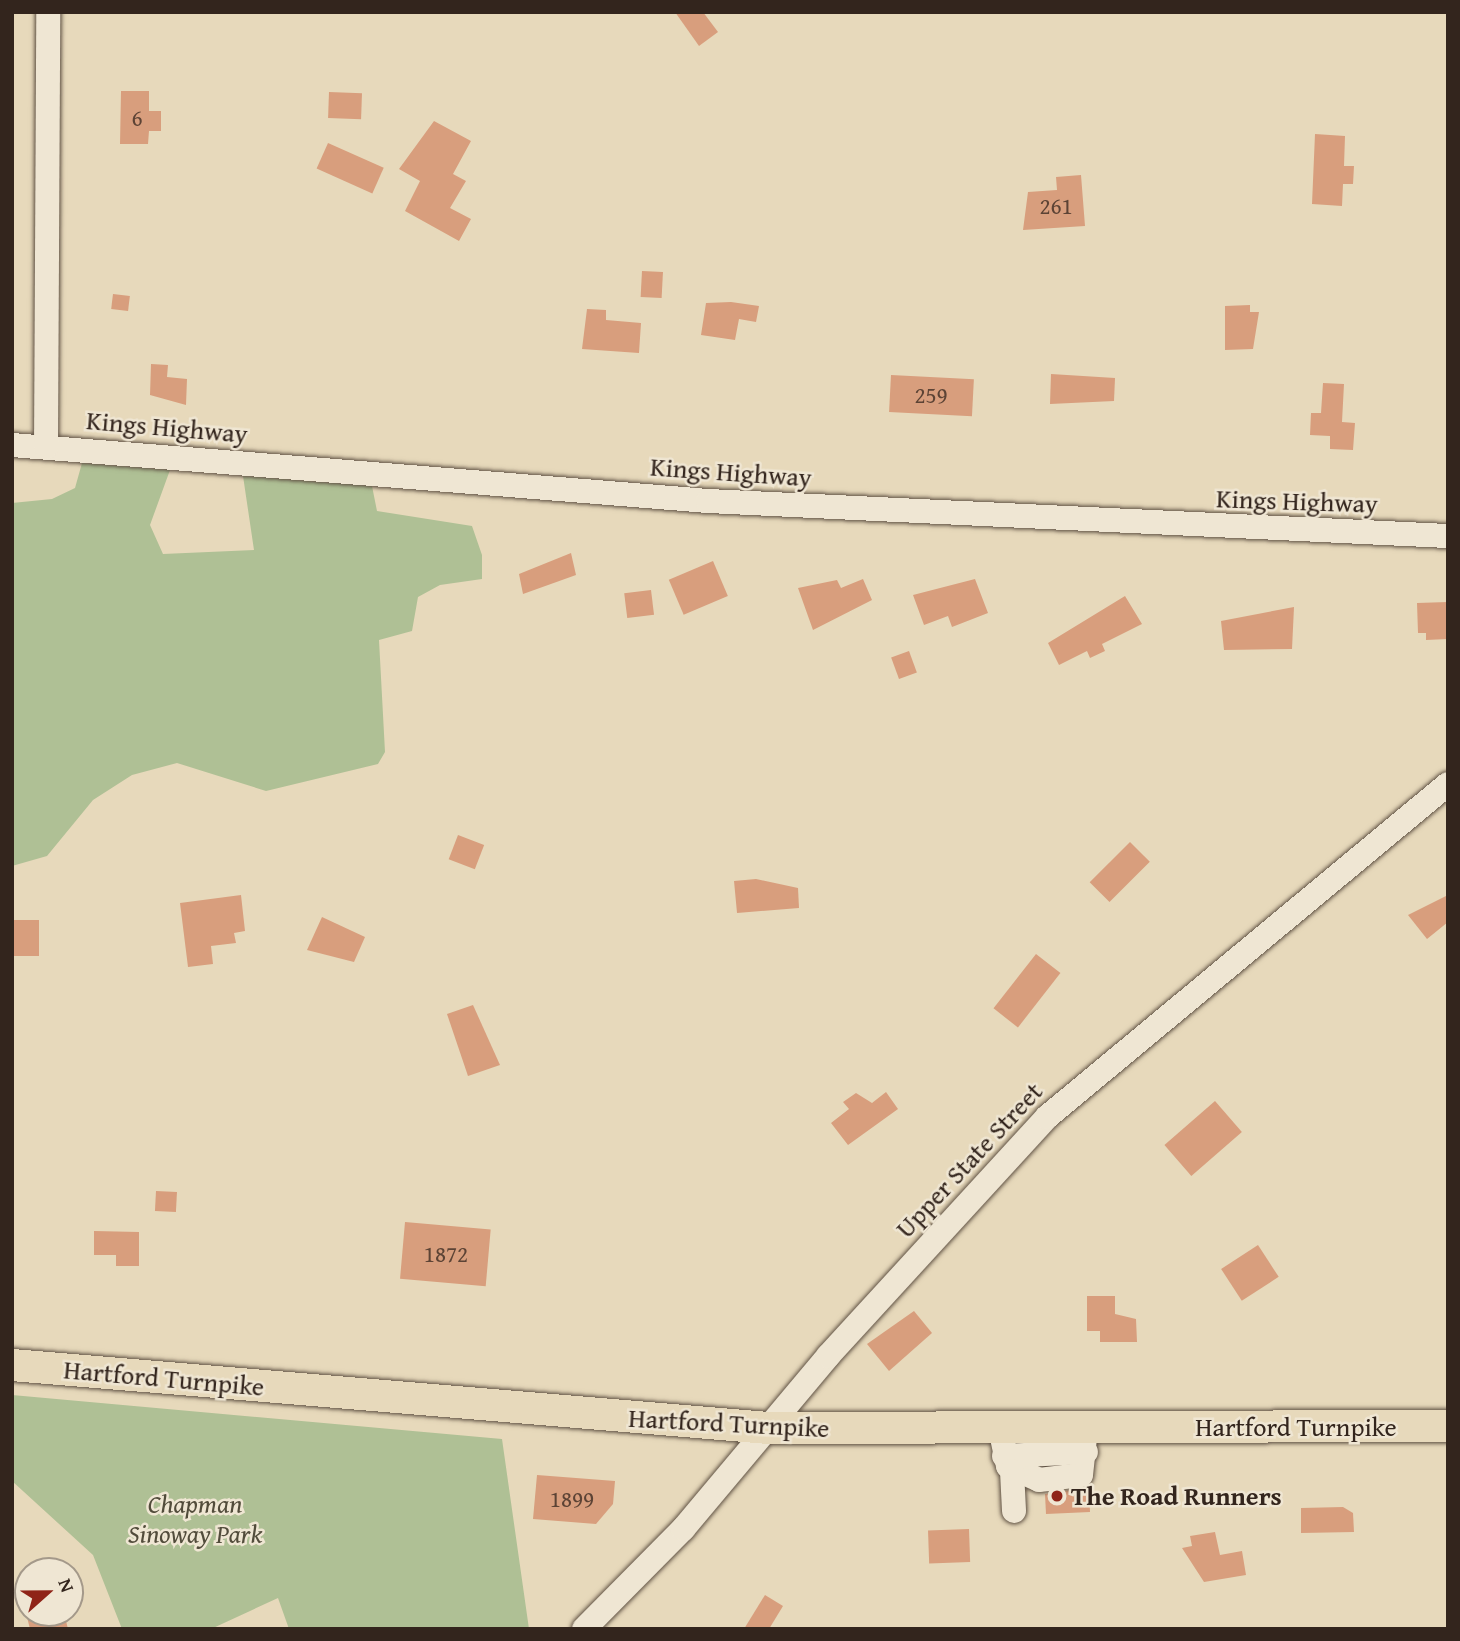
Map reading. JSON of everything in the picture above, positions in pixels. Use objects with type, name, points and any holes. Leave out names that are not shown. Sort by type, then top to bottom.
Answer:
[{"type":"main road","name":"Hartford Turnpike","points":[[12,1365],[768,1428],[1005,1452],[1086,1440],[1448,1426]]},
{"type":"street","points":[[46,447],[48,12]]},
{"type":"street","name":"Kings Highway","points":[[12,445],[708,501],[1448,536]]},
{"type":"street","name":"Upper State Street","points":[[584,1629],[683,1529],[768,1428],[1047,1117],[1448,784]]},
{"type":"street","points":[[1005,1452],[1039,1480],[1081,1475],[1086,1440]]},
{"type":"street","points":[[1005,1452],[1014,1511]]},
{"type":"green space","points":[[82,463],[170,470],[150,525],[163,554],[254,550],[243,476],[372,486],[377,511],[472,526],[482,555],[482,579],[440,585],[418,597],[412,631],[379,640],[385,752],[378,764],[266,791],[177,763],[132,775],[93,800],[47,856],[12,866],[12,503],[52,499],[75,488]]},
{"type":"green space","name":"Chapman Sinoway Park","points":[[12,1395],[502,1439],[529,1629],[289,1629],[278,1598],[211,1629],[122,1629],[93,1555],[12,1481]]},
{"type":"building","points":[[675,12],[703,12],[718,32],[699,46]]},
{"type":"building","points":[[121,91],[149,91],[149,111],[161,111],[161,131],[149,131],[148,144],[120,144]]},
{"type":"building","points":[[329,92],[362,93],[361,119],[328,118]]},
{"type":"building","points":[[434,121],[471,141],[453,174],[466,181],[450,208],[471,219],[459,241],[405,211],[420,181],[399,169]]},
{"type":"building","points":[[1315,134],[1345,136],[1344,166],[1354,166],[1353,184],[1343,184],[1342,206],[1312,204]]},
{"type":"building","points":[[328,143],[384,168],[372,193],[317,169]]},
{"type":"building","points":[[1081,175],[1085,226],[1023,230],[1028,192],[1057,190],[1056,177]]},
{"type":"building","points":[[642,271],[663,272],[662,298],[641,297]]},
{"type":"building","points":[[113,294],[130,296],[128,311],[111,309]]},
{"type":"building","points":[[731,302],[759,306],[756,322],[739,319],[735,340],[701,335],[706,303]]},
{"type":"building","points":[[1250,305],[1250,312],[1259,312],[1253,349],[1225,350],[1225,306]]},
{"type":"building","points":[[587,309],[606,310],[606,320],[641,323],[639,353],[582,349]]},
{"type":"building","points":[[151,364],[168,365],[167,377],[187,379],[186,405],[150,395]]},
{"type":"building","points":[[1051,374],[1115,378],[1114,401],[1050,404]]},
{"type":"building","points":[[891,375],[974,379],[972,416],[889,412]]},
{"type":"building","points":[[1323,383],[1344,384],[1342,422],[1355,423],[1353,450],[1330,449],[1330,436],[1310,435],[1311,413],[1321,413]]},
{"type":"building","points":[[571,553],[576,575],[523,594],[519,574]]},
{"type":"building","points":[[713,561],[728,596],[684,615],[669,580]]},
{"type":"building","points":[[863,579],[872,600],[813,630],[798,588],[837,580],[841,588]]},
{"type":"building","points":[[975,579],[988,613],[952,627],[948,616],[924,625],[913,595]]},
{"type":"building","points":[[651,590],[654,615],[627,618],[624,593]]},
{"type":"building","points":[[1125,596],[1142,624],[1102,644],[1105,651],[1090,658],[1087,651],[1059,665],[1048,643]]},
{"type":"building","points":[[1448,602],[1448,639],[1426,640],[1426,633],[1418,633],[1417,603]]},
{"type":"building","points":[[1294,607],[1292,649],[1224,650],[1221,621]]},
{"type":"building","points":[[909,651],[917,673],[899,679],[891,657]]},
{"type":"building","points":[[458,835],[484,845],[475,869],[449,859]]},
{"type":"building","points":[[1130,842],[1150,862],[1109,902],[1090,882]]},
{"type":"building","points":[[756,879],[798,888],[799,908],[737,913],[734,881]]},
{"type":"building","points":[[241,895],[245,931],[234,933],[236,943],[211,946],[213,964],[188,967],[180,903]]},
{"type":"building","points":[[1448,895],[1448,922],[1427,939],[1408,915]]},
{"type":"building","points":[[322,917],[365,937],[354,962],[307,950]]},
{"type":"building","points":[[12,920],[39,920],[39,956],[12,956]]},
{"type":"building","points":[[1036,954],[1060,973],[1018,1027],[994,1008]]},
{"type":"building","points":[[473,1005],[500,1065],[468,1076],[447,1014]]},
{"type":"building","points":[[886,1092],[898,1109],[848,1145],[831,1123],[849,1109],[843,1102],[856,1093],[872,1103]]},
{"type":"building","points":[[1215,1101],[1242,1132],[1191,1176],[1164,1145]]},
{"type":"building","points":[[156,1191],[177,1192],[176,1212],[155,1211]]},
{"type":"building","points":[[405,1222],[491,1229],[486,1286],[400,1279]]},
{"type":"building","points":[[94,1231],[139,1232],[139,1266],[116,1266],[116,1255],[94,1255]]},
{"type":"building","points":[[1258,1245],[1279,1277],[1242,1301],[1221,1269]]},
{"type":"building","points":[[1087,1296],[1115,1296],[1115,1314],[1136,1319],[1137,1342],[1100,1342],[1100,1331],[1087,1331]]},
{"type":"building","points":[[914,1311],[932,1333],[889,1371],[867,1344]]},
{"type":"building","points":[[537,1475],[615,1481],[613,1504],[596,1524],[533,1519]]},
{"type":"building","points":[[1089,1487],[1090,1512],[1046,1514],[1045,1494]]},
{"type":"building","points":[[1343,1507],[1353,1513],[1354,1532],[1301,1533],[1301,1508]]},
{"type":"building","points":[[969,1529],[970,1562],[929,1563],[928,1530]]},
{"type":"building","points":[[1215,1532],[1220,1555],[1242,1551],[1246,1575],[1204,1582],[1182,1548],[1192,1546],[1190,1536]]},
{"type":"building","points":[[765,1595],[783,1606],[769,1629],[744,1629]]},
{"type":"building","points":[[30,1627],[68,1629],[30,1629]]},
{"type":"place","name":"The Road Runners","points":[[1057,1496]]}]
